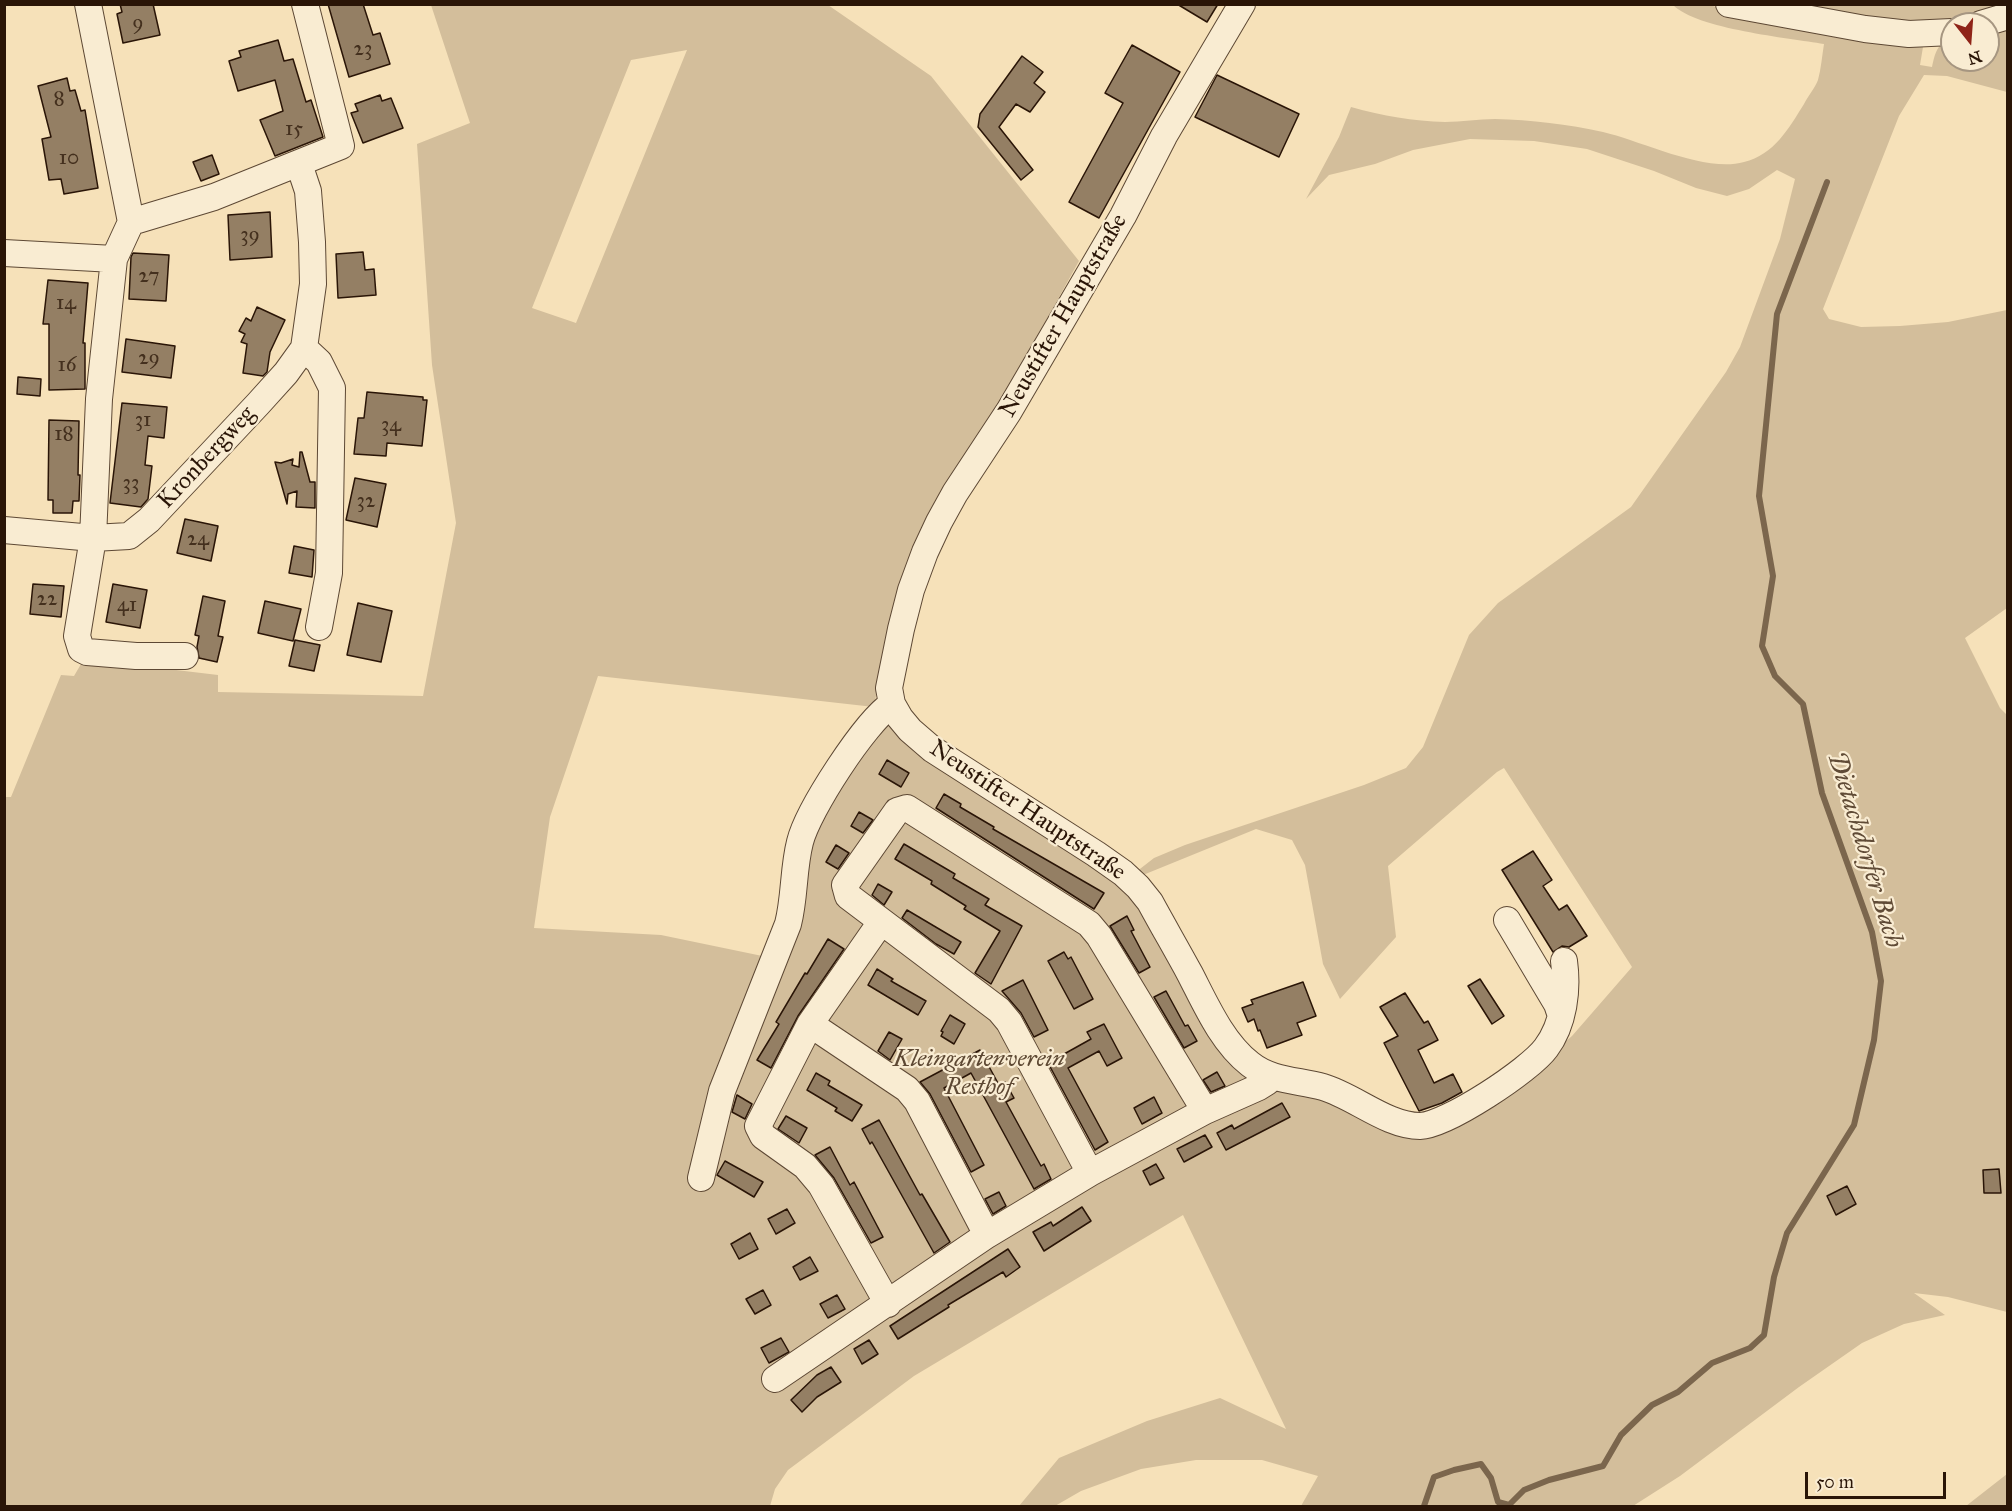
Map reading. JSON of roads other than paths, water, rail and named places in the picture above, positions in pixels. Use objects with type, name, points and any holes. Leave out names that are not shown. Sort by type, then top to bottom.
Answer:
[{"type":"street","points":[[88,4],[131,222],[114,259],[99,399],[93,538],[77,636],[81,649],[87,652],[136,656],[185,656]]},
{"type":"street","points":[[131,222],[214,197],[341,146],[305,4]]},
{"type":"street","name":"Neustifter Hauptstraße","points":[[1242,4],[1164,136],[1123,216],[1009,411],[955,493],[939,522],[911,590],[891,672],[892,704],[910,730],[932,749],[1096,854],[1138,887],[1150,902],[1224,1035],[1249,1064],[1271,1076],[1324,1087],[1408,1125],[1421,1126],[1446,1119],[1465,1109],[1538,1057],[1550,1042],[1561,1016],[1567,981],[1564,961]]},
{"type":"street","points":[[1729,4],[1865,29],[1909,34],[1940,33]]},
{"type":"street","name":"Kronbergweg","points":[[4,530],[93,538],[123,537],[134,534],[172,497],[286,373],[304,348],[313,284],[308,190],[299,164]]},
{"type":"street","points":[[4,253],[114,259]]},
{"type":"street","points":[[304,348],[319,362],[332,388],[329,573],[319,627]]},
{"type":"street","points":[[701,1178],[722,1090],[788,924],[793,905],[796,862],[807,823],[817,804],[874,719],[892,704]]},
{"type":"street","points":[[1090,1173],[1010,1022],[999,1010],[848,896],[845,885],[897,811],[907,808],[1089,924],[1205,1111]]},
{"type":"street","points":[[1507,920],[1557,1004],[1561,1016]]},
{"type":"street","points":[[880,922],[810,1024],[758,1126],[763,1136],[805,1166],[821,1185],[888,1304]]},
{"type":"street","points":[[810,1024],[907,1089],[917,1101],[987,1235]]},
{"type":"street","points":[[775,1379],[987,1235],[1090,1173],[1205,1111],[1259,1087],[1271,1076]]},
{"type":"waterway","name":"Dietachdorfer Bach","points":[[1424,1506],[1434,1477],[1454,1470],[1481,1464],[1491,1478],[1498,1502],[1509,1505],[1524,1490],[1549,1480],[1603,1466],[1621,1435],[1652,1405],[1678,1392],[1712,1363],[1750,1348],[1764,1335],[1774,1277],[1787,1233],[1854,1125],[1874,1040],[1881,981],[1872,932],[1822,793],[1803,704],[1775,676],[1762,646],[1773,576],[1759,496],[1777,314],[1827,182]]},
{"type":"park label","name":"Kleingartenverein Resthof","points":[[979,1074]]}]
